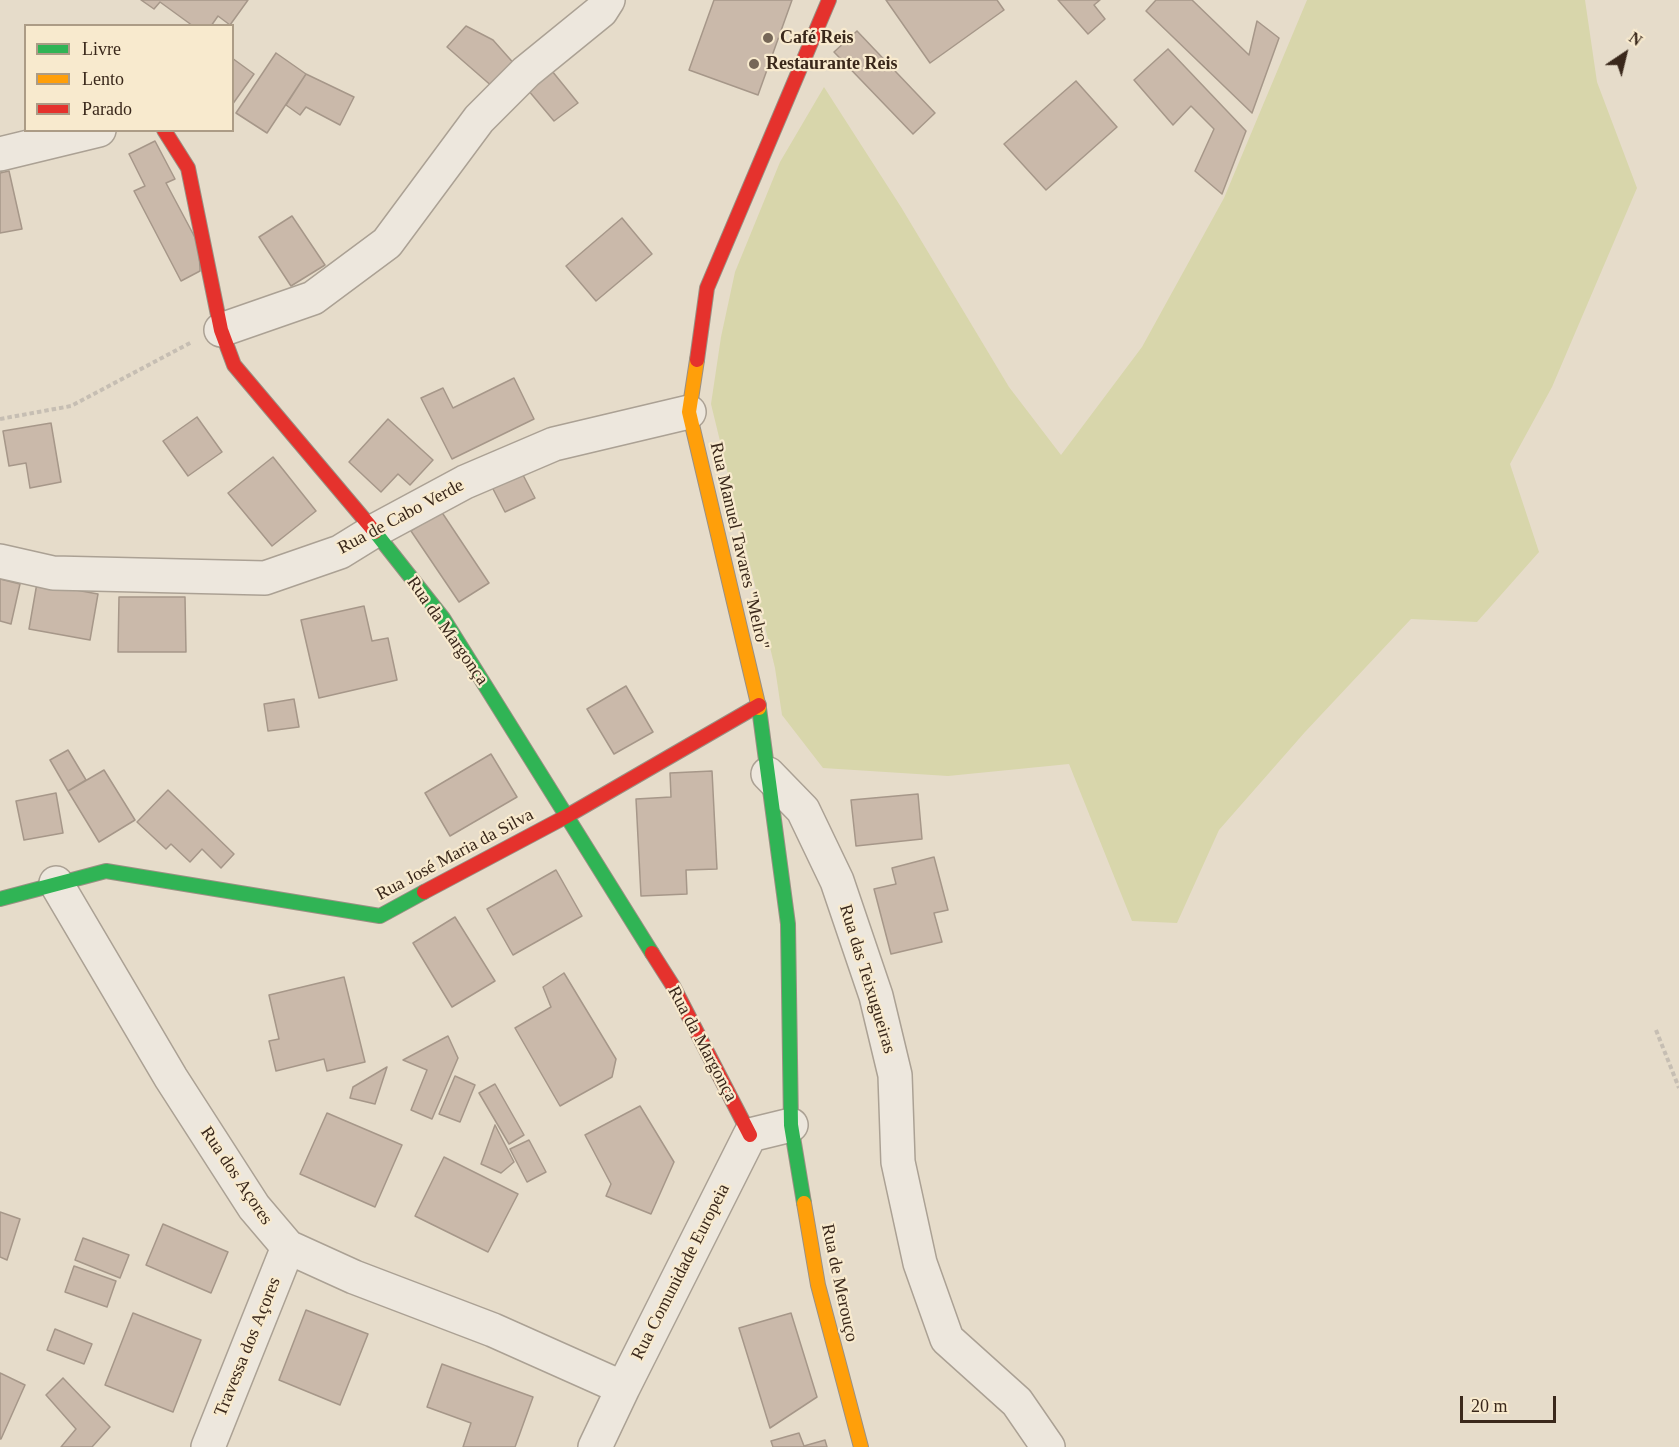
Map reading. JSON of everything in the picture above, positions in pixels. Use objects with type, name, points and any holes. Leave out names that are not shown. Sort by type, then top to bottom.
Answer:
[{"type":"street","points":[[221,330],[313,298],[387,243],[479,119],[526,72],[601,10],[609,0]]},
{"type":"street","name":"Rua Manuel Tavares \"Melro\"","points":[[791,1125],[788,924],[759,705],[689,412],[707,288],[829,0]]},
{"type":"street","points":[[0,154],[91,132]]},
{"type":"street","name":"Rua da Margonça","points":[[165,132],[188,168],[221,330],[234,365],[374,531],[443,618],[673,986],[750,1135]]},
{"type":"street","name":"Rua de Cabo Verde","points":[[0,561],[53,573],[265,578],[340,552],[465,482],[554,444],[689,412]]},
{"type":"street","name":"Rua José Maria da Silva","points":[[0,899],[106,871],[380,916],[567,816],[759,705]]},
{"type":"street","name":"Rua das Teixugueiras","points":[[768,774],[804,810],[837,881],[876,996],[895,1075],[898,1162],[920,1263],[947,1339],[1017,1402],[1048,1447]]},
{"type":"street","name":"Rua dos Açores","points":[[56,883],[171,1078],[254,1207],[288,1247],[354,1277],[493,1330],[623,1388]]},
{"type":"street","points":[[750,1135],[791,1125]]},
{"type":"street","name":"Rua de Merouço","points":[[791,1125],[818,1285],[861,1447]]},
{"type":"street","name":"Rua Comunidade Europeia","points":[[595,1447],[750,1135]]},
{"type":"street","name":"Travessa dos Açores","points":[[208,1447],[288,1247]]},
{"type":"path","points":[[0,419],[71,406],[193,341],[221,330]]},
{"type":"path","points":[[1656,1030],[1679,1088]]},
{"type":"shaded area","points":[[1307,0],[1585,0],[1597,82],[1637,188],[1552,387],[1510,464],[1539,552],[1477,622],[1411,619],[1305,732],[1219,830],[1177,923],[1132,921],[1069,764],[948,776],[823,768],[782,715],[775,668],[711,404],[721,337],[735,272],[780,162],[824,87],[901,207],[1009,387],[1061,455],[1142,347],[1224,198]]},
{"type":"building","points":[[141,0],[248,0],[231,24],[218,16],[212,24],[190,24],[160,2],[154,9]]},
{"type":"building","points":[[714,0],[792,0],[758,95],[689,70]]},
{"type":"building","points":[[886,0],[997,0],[1004,10],[930,63]]},
{"type":"building","points":[[1058,0],[1100,0],[1094,5],[1105,19],[1088,34]]},
{"type":"building","points":[[1156,0],[1192,0],[1249,55],[1257,21],[1279,38],[1252,113],[1146,11]]},
{"type":"building","points":[[466,26],[493,40],[517,67],[494,88],[447,47]]},
{"type":"building","points":[[857,31],[935,113],[913,134],[834,52]]},
{"type":"building","points":[[1168,49],[1246,131],[1222,194],[1195,171],[1214,129],[1191,106],[1173,125],[1134,80]]},
{"type":"building","points":[[276,53],[306,74],[267,133],[236,113]]},
{"type":"building","points":[[234,59],[254,74],[234,102]]},
{"type":"building","points":[[552,71],[578,103],[554,121],[528,90]]},
{"type":"building","points":[[306,74],[354,97],[340,125],[306,107],[300,115],[286,105]]},
{"type":"building","points":[[1076,81],[1117,127],[1046,190],[1004,144]]},
{"type":"building","points":[[155,141],[175,179],[166,183],[199,245],[200,271],[181,281],[134,191],[145,186],[129,154]]},
{"type":"building","points":[[9,171],[22,229],[0,233],[0,173]]},
{"type":"building","points":[[292,216],[325,265],[291,286],[259,237]]},
{"type":"building","points":[[622,218],[652,254],[596,301],[566,266]]},
{"type":"building","points":[[514,378],[534,419],[452,459],[421,398],[443,388],[453,408]]},
{"type":"building","points":[[197,417],[222,452],[188,476],[163,441]]},
{"type":"building","points":[[388,419],[433,460],[410,485],[398,474],[381,492],[349,462]]},
{"type":"building","points":[[51,423],[61,482],[30,488],[26,463],[9,466],[3,431]]},
{"type":"building","points":[[273,457],[316,511],[272,546],[228,493]]},
{"type":"building","points":[[522,473],[535,498],[505,512],[492,487]]},
{"type":"building","points":[[441,511],[489,583],[459,602],[411,531]]},
{"type":"building","points":[[0,579],[20,584],[11,624],[0,621]]},
{"type":"building","points":[[37,583],[98,594],[90,640],[29,629]]},
{"type":"building","points":[[119,597],[185,597],[186,652],[118,652]]},
{"type":"building","points":[[364,606],[372,641],[388,638],[397,680],[319,698],[301,620]]},
{"type":"building","points":[[626,686],[653,732],[614,754],[587,709]]},
{"type":"building","points":[[294,699],[299,727],[268,731],[264,704]]},
{"type":"building","points":[[68,750],[86,780],[68,791],[50,760]]},
{"type":"building","points":[[491,754],[517,797],[450,836],[425,793]]},
{"type":"building","points":[[104,770],[135,820],[99,842],[68,791]]},
{"type":"building","points":[[712,771],[717,869],[686,870],[687,894],[641,896],[636,799],[671,797],[670,773]]},
{"type":"building","points":[[168,790],[234,854],[221,868],[202,849],[190,862],[171,844],[166,849],[137,822]]},
{"type":"building","points":[[56,793],[63,833],[24,840],[16,801]]},
{"type":"building","points":[[918,794],[922,839],[856,846],[851,800]]},
{"type":"building","points":[[934,857],[948,910],[934,913],[942,942],[891,954],[874,889],[896,884],[892,868]]},
{"type":"building","points":[[556,870],[582,916],[513,955],[487,909]]},
{"type":"building","points":[[455,917],[495,981],[452,1007],[413,943]]},
{"type":"building","points":[[564,973],[616,1059],[612,1077],[560,1106],[515,1028],[551,1007],[543,987]]},
{"type":"building","points":[[344,977],[365,1062],[327,1071],[324,1059],[276,1071],[269,1041],[279,1039],[269,995]]},
{"type":"building","points":[[448,1036],[458,1058],[432,1119],[411,1110],[427,1070],[403,1060]]},
{"type":"building","points":[[387,1067],[375,1104],[350,1098],[353,1087]]},
{"type":"building","points":[[455,1076],[475,1085],[460,1122],[439,1114]]},
{"type":"building","points":[[495,1084],[524,1135],[509,1144],[479,1093]]},
{"type":"building","points":[[640,1106],[674,1162],[651,1214],[606,1196],[611,1184],[585,1135]]},
{"type":"building","points":[[327,1113],[402,1145],[375,1207],[300,1174]]},
{"type":"building","points":[[495,1125],[514,1162],[501,1173],[481,1164]]},
{"type":"building","points":[[529,1140],[546,1172],[527,1182],[510,1149]]},
{"type":"building","points":[[444,1157],[518,1194],[488,1252],[415,1216]]},
{"type":"building","points":[[0,1212],[20,1219],[7,1260],[0,1257]]},
{"type":"building","points":[[163,1224],[228,1252],[211,1293],[146,1265]]},
{"type":"building","points":[[83,1238],[129,1255],[120,1278],[75,1260]]},
{"type":"building","points":[[74,1266],[116,1281],[107,1307],[65,1292]]},
{"type":"building","points":[[306,1310],[368,1334],[340,1405],[279,1380]]},
{"type":"building","points":[[133,1313],[201,1340],[173,1412],[105,1385]]},
{"type":"building","points":[[791,1313],[817,1397],[770,1428],[739,1328]]},
{"type":"building","points":[[55,1329],[92,1344],[84,1364],[47,1350]]},
{"type":"building","points":[[442,1364],[533,1397],[515,1447],[463,1447],[471,1423],[427,1407]]},
{"type":"building","points":[[0,1373],[25,1385],[1,1439],[0,1439]]},
{"type":"building","points":[[63,1378],[110,1427],[92,1447],[61,1447],[76,1429],[46,1395]]},
{"type":"building","points":[[799,1433],[804,1446],[825,1440],[827,1447],[773,1447],[771,1441]]},
{"type":"traffic: fast","points":[[375,532],[443,618],[652,953]]},
{"type":"traffic: fast","points":[[759,708],[788,924],[791,1125],[804,1203]]},
{"type":"traffic: fast","points":[[0,899],[106,871],[380,916],[424,892]]},
{"type":"traffic: slow","points":[[697,360],[689,412],[759,708]]},
{"type":"traffic: slow","points":[[804,1203],[818,1285],[861,1447]]},
{"type":"traffic: jam","points":[[697,360],[707,288],[829,0]]},
{"type":"traffic: jam","points":[[165,132],[188,168],[221,330],[234,365],[375,532]]},
{"type":"traffic: jam","points":[[424,892],[567,816],[759,705]]},
{"type":"traffic: jam","points":[[652,953],[673,986],[750,1135]]},
{"type":"place","name":"Café Reis","points":[[768,38]]},
{"type":"place","name":"Restaurante Reis","points":[[754,64]]}]
